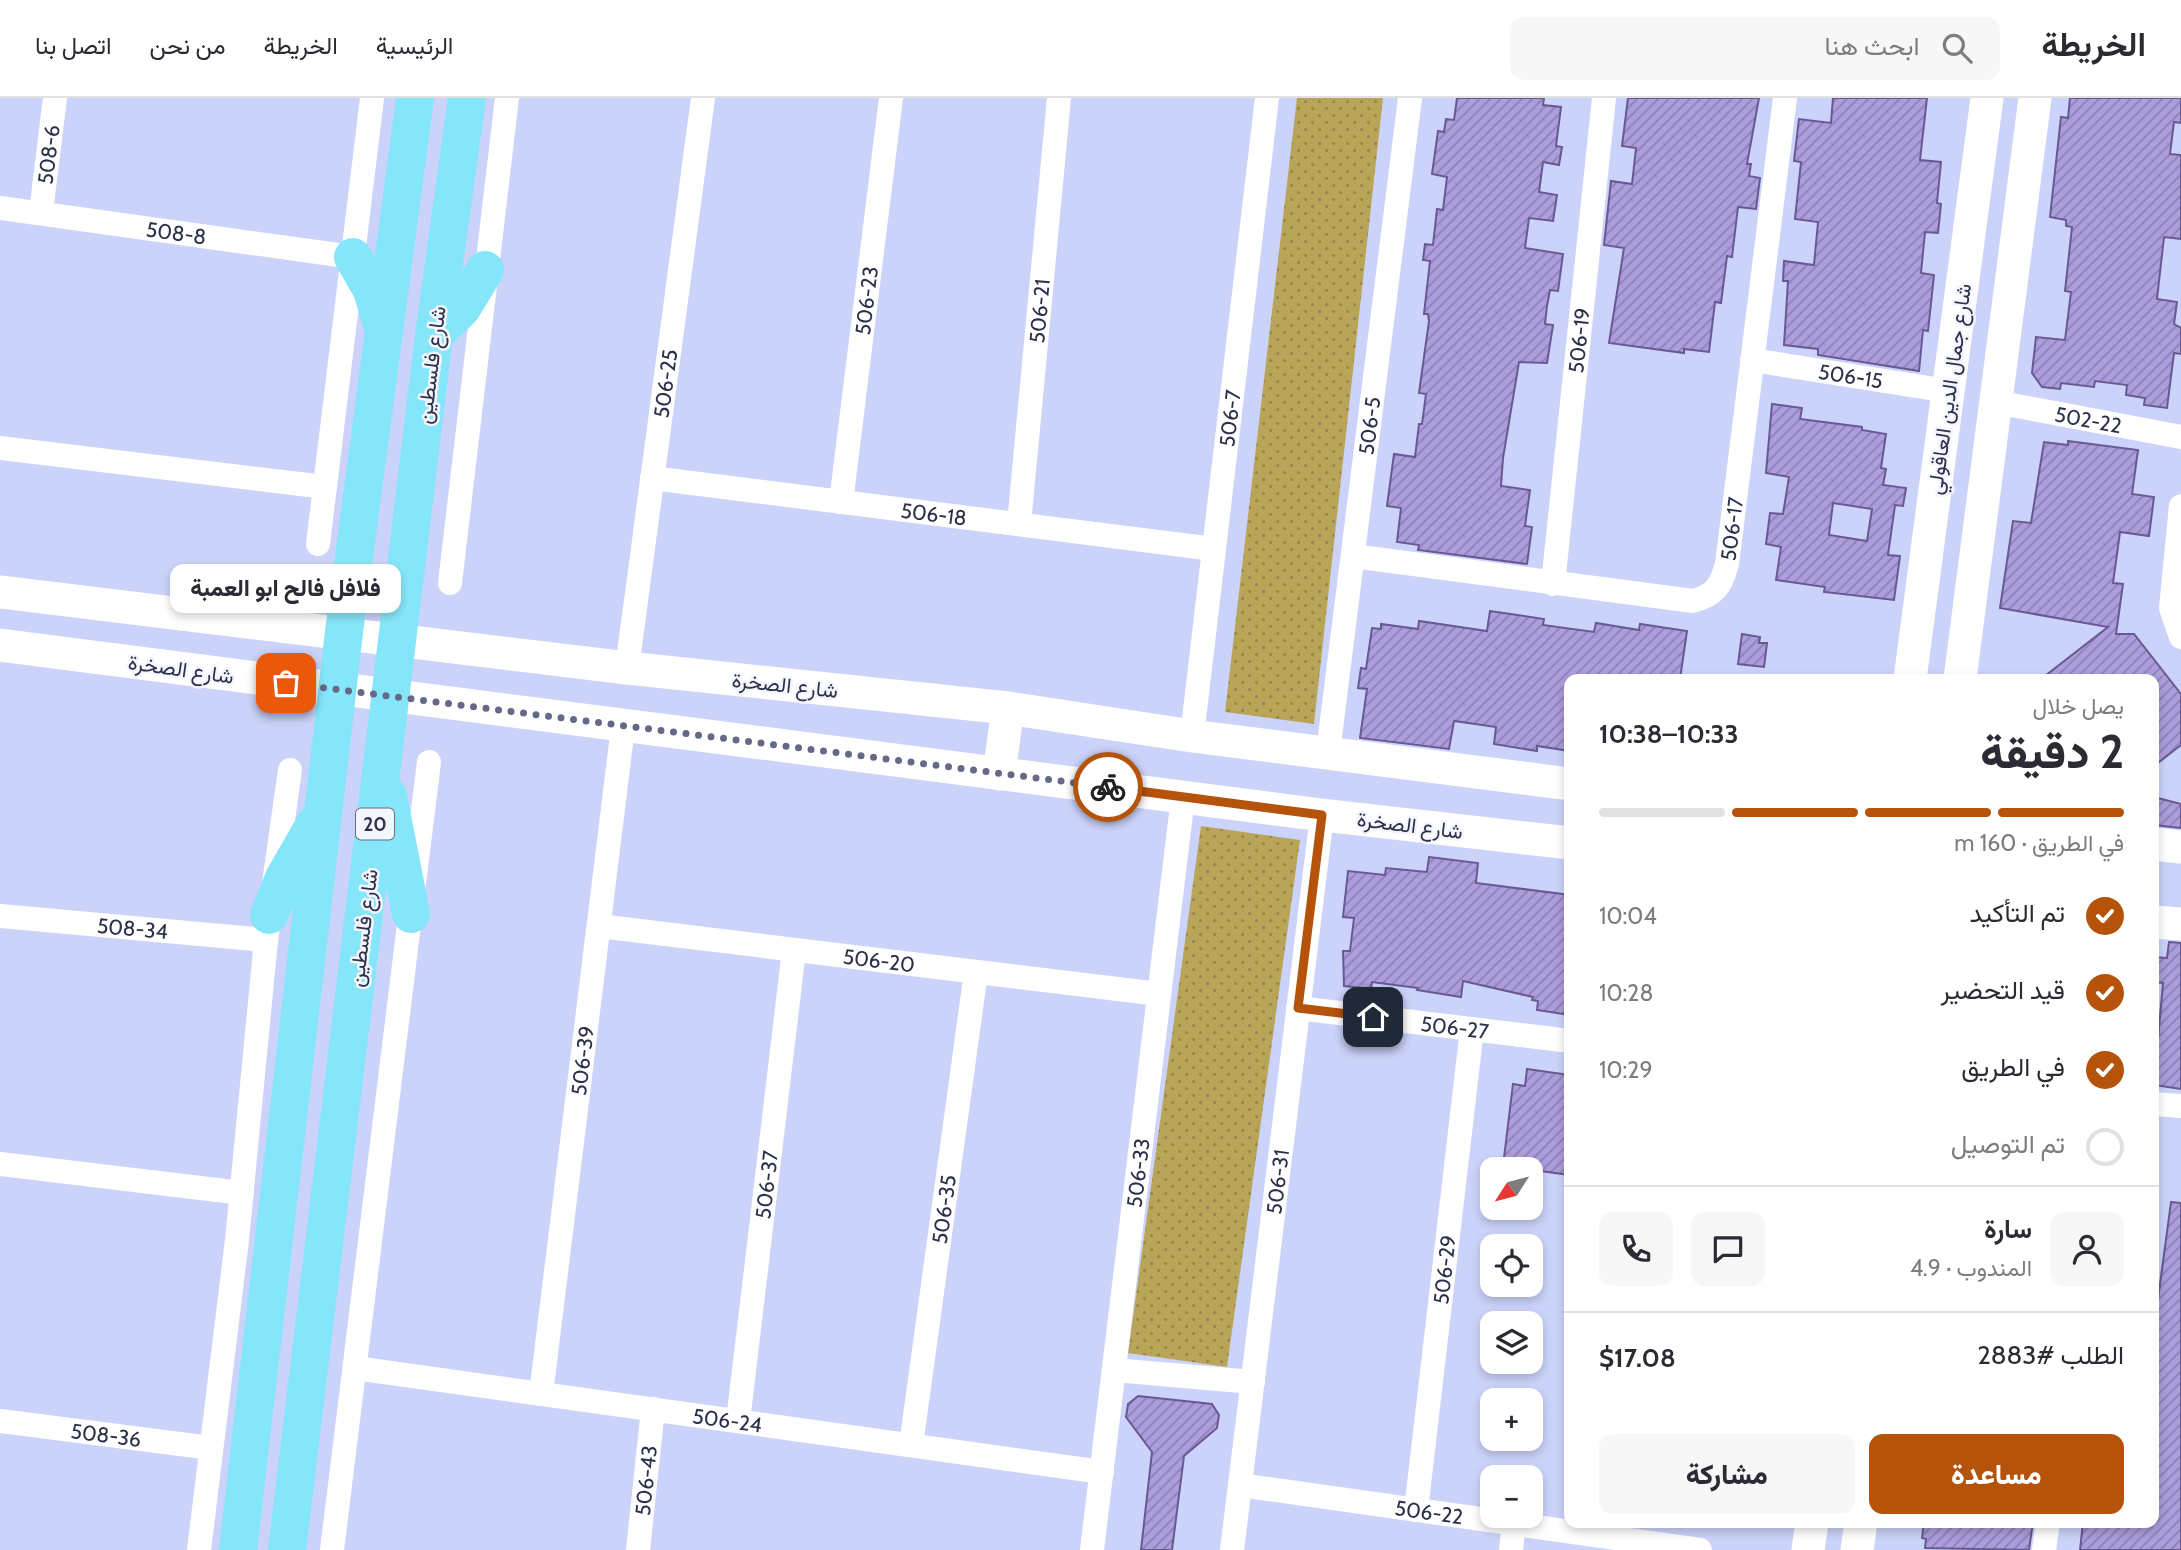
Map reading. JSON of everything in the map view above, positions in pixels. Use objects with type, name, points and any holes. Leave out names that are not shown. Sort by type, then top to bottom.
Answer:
[{"type":"main road","points":[[238,1550],[344,632],[415,98]]},
{"type":"main road","name":"شارع فلسطين","points":[[287,1550],[390,696],[467,98]]},
{"type":"main road","points":[[353,257],[372,290],[385,338]]},
{"type":"main road","points":[[435,335],[462,308],[485,270]]},
{"type":"main road","points":[[382,772],[397,834],[411,914]]},
{"type":"main road","points":[[267,928],[296,855],[323,810]]},
{"type":"street","name":"508-6","points":[[41,212],[55,98]]},
{"type":"street","points":[[318,544],[372,98]]},
{"type":"street","points":[[450,583],[507,98]]},
{"type":"street","name":"506-25","points":[[627,668],[703,98]]},
{"type":"street","name":"506-23","points":[[841,502],[891,98]]},
{"type":"street","name":"506-21","points":[[1019,524],[1059,98]]},
{"type":"street","name":"506-7","points":[[1192,736],[1267,98]]},
{"type":"street","name":"506-5","points":[[1328,752],[1410,98]]},
{"type":"street","name":"506-19","points":[[1553,584],[1604,98]]},
{"type":"street","name":"506-17","points":[[1353,556],[1693,601],[1709,597],[1722,584],[1727,565],[1785,98]]},
{"type":"street","name":"شارع جمال الدين العاقولي","points":[[1911,674],[1987,98]]},
{"type":"street","points":[[1961,674],[2035,98]]},
{"type":"street","name":"508-8","points":[[0,208],[353,257]]},
{"type":"street","name":"506-15","points":[[1752,360],[1948,391]]},
{"type":"street","name":"502-22","points":[[1996,402],[2181,437]]},
{"type":"street","points":[[0,448],[325,486]]},
{"type":"street","name":"506-18","points":[[652,478],[1214,549]]},
{"type":"street","points":[[2181,506],[2171,608],[2181,637]]},
{"type":"street","name":"شارع الصخرة","points":[[0,592],[627,668],[1008,708],[1192,736],[1564,783]]},
{"type":"street","name":"شارع الصخرة","points":[[0,645],[623,727],[1322,815],[1564,842]]},
{"type":"street","points":[[999,774],[1008,708]]},
{"type":"street","name":"506-39","points":[[541,1394],[623,727]]},
{"type":"street","points":[[332,1550],[429,762]]},
{"type":"street","points":[[199,1550],[242,1193],[267,928],[290,770]]},
{"type":"street","name":"506-33","points":[[1092,1550],[1183,797]]},
{"type":"street","name":"506-31","points":[[1232,1550],[1322,815]]},
{"type":"street","points":[[2159,845],[2181,847]]},
{"type":"street","name":"508-34","points":[[0,916],[267,928]]},
{"type":"street","points":[[2159,923],[2181,925]]},
{"type":"street","name":"506-20","points":[[599,926],[1159,995]]},
{"type":"street","name":"506-37","points":[[738,1421],[794,950]]},
{"type":"street","name":"506-35","points":[[911,1445],[976,972]]},
{"type":"street","name":"506-27","points":[[1298,1008],[1564,1040]]},
{"type":"street","name":"506-29","points":[[1416,1510],[1472,1029]]},
{"type":"street","points":[[2159,1104],[2181,1106]]},
{"type":"street","points":[[0,1164],[242,1193]]},
{"type":"street","name":"506-24","points":[[355,1368],[1102,1472]]},
{"type":"street","points":[[1114,1370],[1253,1382]]},
{"type":"street","name":"506-43","points":[[638,1550],[653,1409]]},
{"type":"street","name":"508-36","points":[[0,1421],[211,1448]]},
{"type":"street","name":"506-22","points":[[1240,1485],[1480,1519]]},
{"type":"street","name":"506-22","points":[[1543,1526],[1564,1527]]},
{"type":"street","points":[[1511,1550],[1514,1528]]},
{"type":"street","name":"506-22","points":[[1576,1528],[1607,1530],[1700,1550]]},
{"type":"street","points":[[1808,1550],[1811,1528]]},
{"type":"street","points":[[1857,1550],[1860,1528]]},
{"type":"street","points":[[2044,1550],[2047,1528]]},
{"type":"shaded area","points":[[1297,98],[1383,98],[1314,724],[1225,712]]},
{"type":"shaded area","points":[[1201,826],[1300,840],[1227,1367],[1128,1353]]},
{"type":"building","points":[[1457,98],[1544,98],[1543,105],[1561,107],[1556,146],[1562,147],[1559,165],[1543,162],[1539,192],[1557,195],[1553,221],[1529,218],[1525,248],[1563,254],[1558,291],[1550,290],[1547,306],[1545,324],[1553,325],[1547,363],[1519,362],[1503,458],[1501,486],[1530,490],[1525,526],[1532,527],[1527,564],[1418,550],[1419,545],[1397,542],[1401,508],[1387,506],[1394,454],[1415,457],[1419,424],[1422,424],[1426,394],[1419,393],[1429,321],[1428,314],[1424,314],[1430,261],[1423,260],[1425,244],[1433,245],[1437,209],[1443,210],[1447,177],[1432,174],[1438,131],[1444,132],[1446,119],[1454,120]]},
{"type":"building","points":[[1628,98],[1759,98],[1747,164],[1751,164],[1749,176],[1760,178],[1756,209],[1738,207],[1732,257],[1727,256],[1721,303],[1715,302],[1709,352],[1684,349],[1684,353],[1609,343],[1624,248],[1604,245],[1611,181],[1632,184],[1636,148],[1622,146]]},
{"type":"building","points":[[1833,98],[1927,98],[1920,160],[1941,162],[1937,203],[1941,204],[1938,233],[1925,232],[1921,273],[1934,275],[1928,331],[1923,330],[1919,371],[1818,355],[1818,349],[1784,345],[1788,281],[1783,281],[1784,261],[1814,265],[1818,222],[1795,219],[1801,162],[1794,161],[1799,119],[1831,123]]},
{"type":"building","points":[[2070,98],[2181,98],[2181,123],[2174,122],[2170,154],[2181,155],[2181,239],[2164,237],[2157,299],[2177,302],[2174,324],[2181,328],[2181,354],[2174,353],[2167,408],[2144,405],[2145,398],[2126,395],[2127,385],[2095,381],[2094,387],[2061,383],[2060,389],[2042,387],[2032,373],[2036,337],[2065,340],[2071,292],[2065,291],[2072,227],[2066,226],[2066,220],[2050,217],[2061,117],[2068,118]]},
{"type":"building","points":[[1772,404],[1802,408],[1800,419],[1862,427],[1862,430],[1886,434],[1881,468],[1886,469],[1883,485],[1906,488],[1903,506],[1895,505],[1888,555],[1900,556],[1894,600],[1824,592],[1825,587],[1776,580],[1781,547],[1766,544],[1770,513],[1783,514],[1789,477],[1766,473]],"holes":[[[1833,503],[1872,509],[1867,541],[1829,535]]]},
{"type":"building","points":[[2068,441],[2138,450],[2132,494],[2154,497],[2149,536],[2120,532],[2113,583],[2123,584],[2116,634],[2134,634],[2181,694],[2181,745],[2159,762],[2159,674],[2047,674],[2108,627],[2000,608],[2013,521],[2031,523],[2044,442],[2068,445]]},
{"type":"building","points":[[1490,611],[1544,619],[1543,625],[1594,632],[1596,623],[1639,630],[1640,624],[1687,631],[1681,674],[1564,674],[1564,750],[1537,746],[1537,751],[1494,744],[1496,727],[1454,721],[1449,749],[1360,738],[1367,689],[1358,688],[1361,668],[1366,669],[1372,628],[1381,629],[1381,624],[1418,629],[1419,621],[1487,631]]},
{"type":"building","points":[[1742,634],[1760,637],[1759,643],[1767,643],[1764,667],[1738,664]]},
{"type":"building","points":[[2159,798],[2181,804],[2181,828],[2159,826]]},
{"type":"building","points":[[1429,857],[1478,863],[1476,883],[1564,894],[1564,1014],[1537,1010],[1538,1001],[1532,1000],[1533,997],[1463,981],[1461,997],[1372,982],[1371,989],[1344,986],[1343,951],[1350,951],[1354,918],[1343,917],[1348,871],[1385,875],[1386,868],[1427,872]]},
{"type":"building","points":[[2169,942],[2181,943],[2181,1089],[2159,1086],[2159,1028],[2163,983],[2159,983],[2159,957],[2167,958]]},
{"type":"building","points":[[1527,1069],[1564,1074],[1564,1174],[1544,1172],[1544,1157],[1504,1157],[1513,1084],[1525,1086]]},
{"type":"building","points":[[2171,1202],[2181,1203],[2181,1550],[2080,1550],[2082,1528],[2159,1528],[2159,1292]]},
{"type":"building","points":[[1138,1396],[1212,1404],[1219,1415],[1217,1428],[1184,1456],[1172,1550],[1141,1550],[1152,1452],[1126,1417],[1128,1404]]},
{"type":"building","points":[[1923,1528],[2032,1528],[2029,1550],[1925,1548],[1926,1539],[1922,1538]]},
{"type":"way so far","points":[[286,683],[1108,787]]},
{"type":"place","name":"فلافل فالح ابو العمبة","points":[[286,683]]},
{"type":"route","points":[[1108,787],[1322,815],[1298,1008],[1373,1017]]}]
